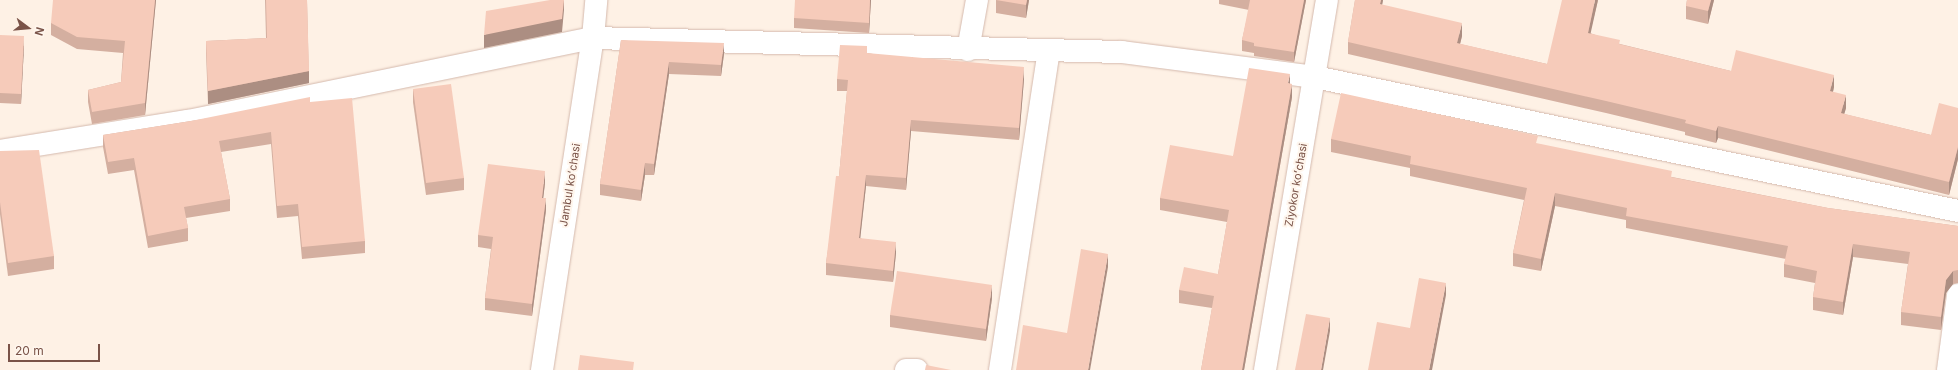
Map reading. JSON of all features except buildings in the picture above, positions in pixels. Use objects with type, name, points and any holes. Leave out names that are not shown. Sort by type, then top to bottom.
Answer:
[{"type":"street","name":"Jambul koʻchasi","points":[[542,370],[592,38],[596,0]]},
{"type":"street","points":[[968,50],[978,0]]},
{"type":"street","name":"Ziyokor koʻchasi","points":[[1265,370],[1327,0]]},
{"type":"street","points":[[0,151],[188,121],[592,38],[968,50],[1122,52],[1314,77],[1958,211]]},
{"type":"street","points":[[1000,370],[1049,51]]},
{"type":"street","points":[[1948,370],[1958,296]]},
{"type":"street","points":[[906,370],[917,370]]}]
